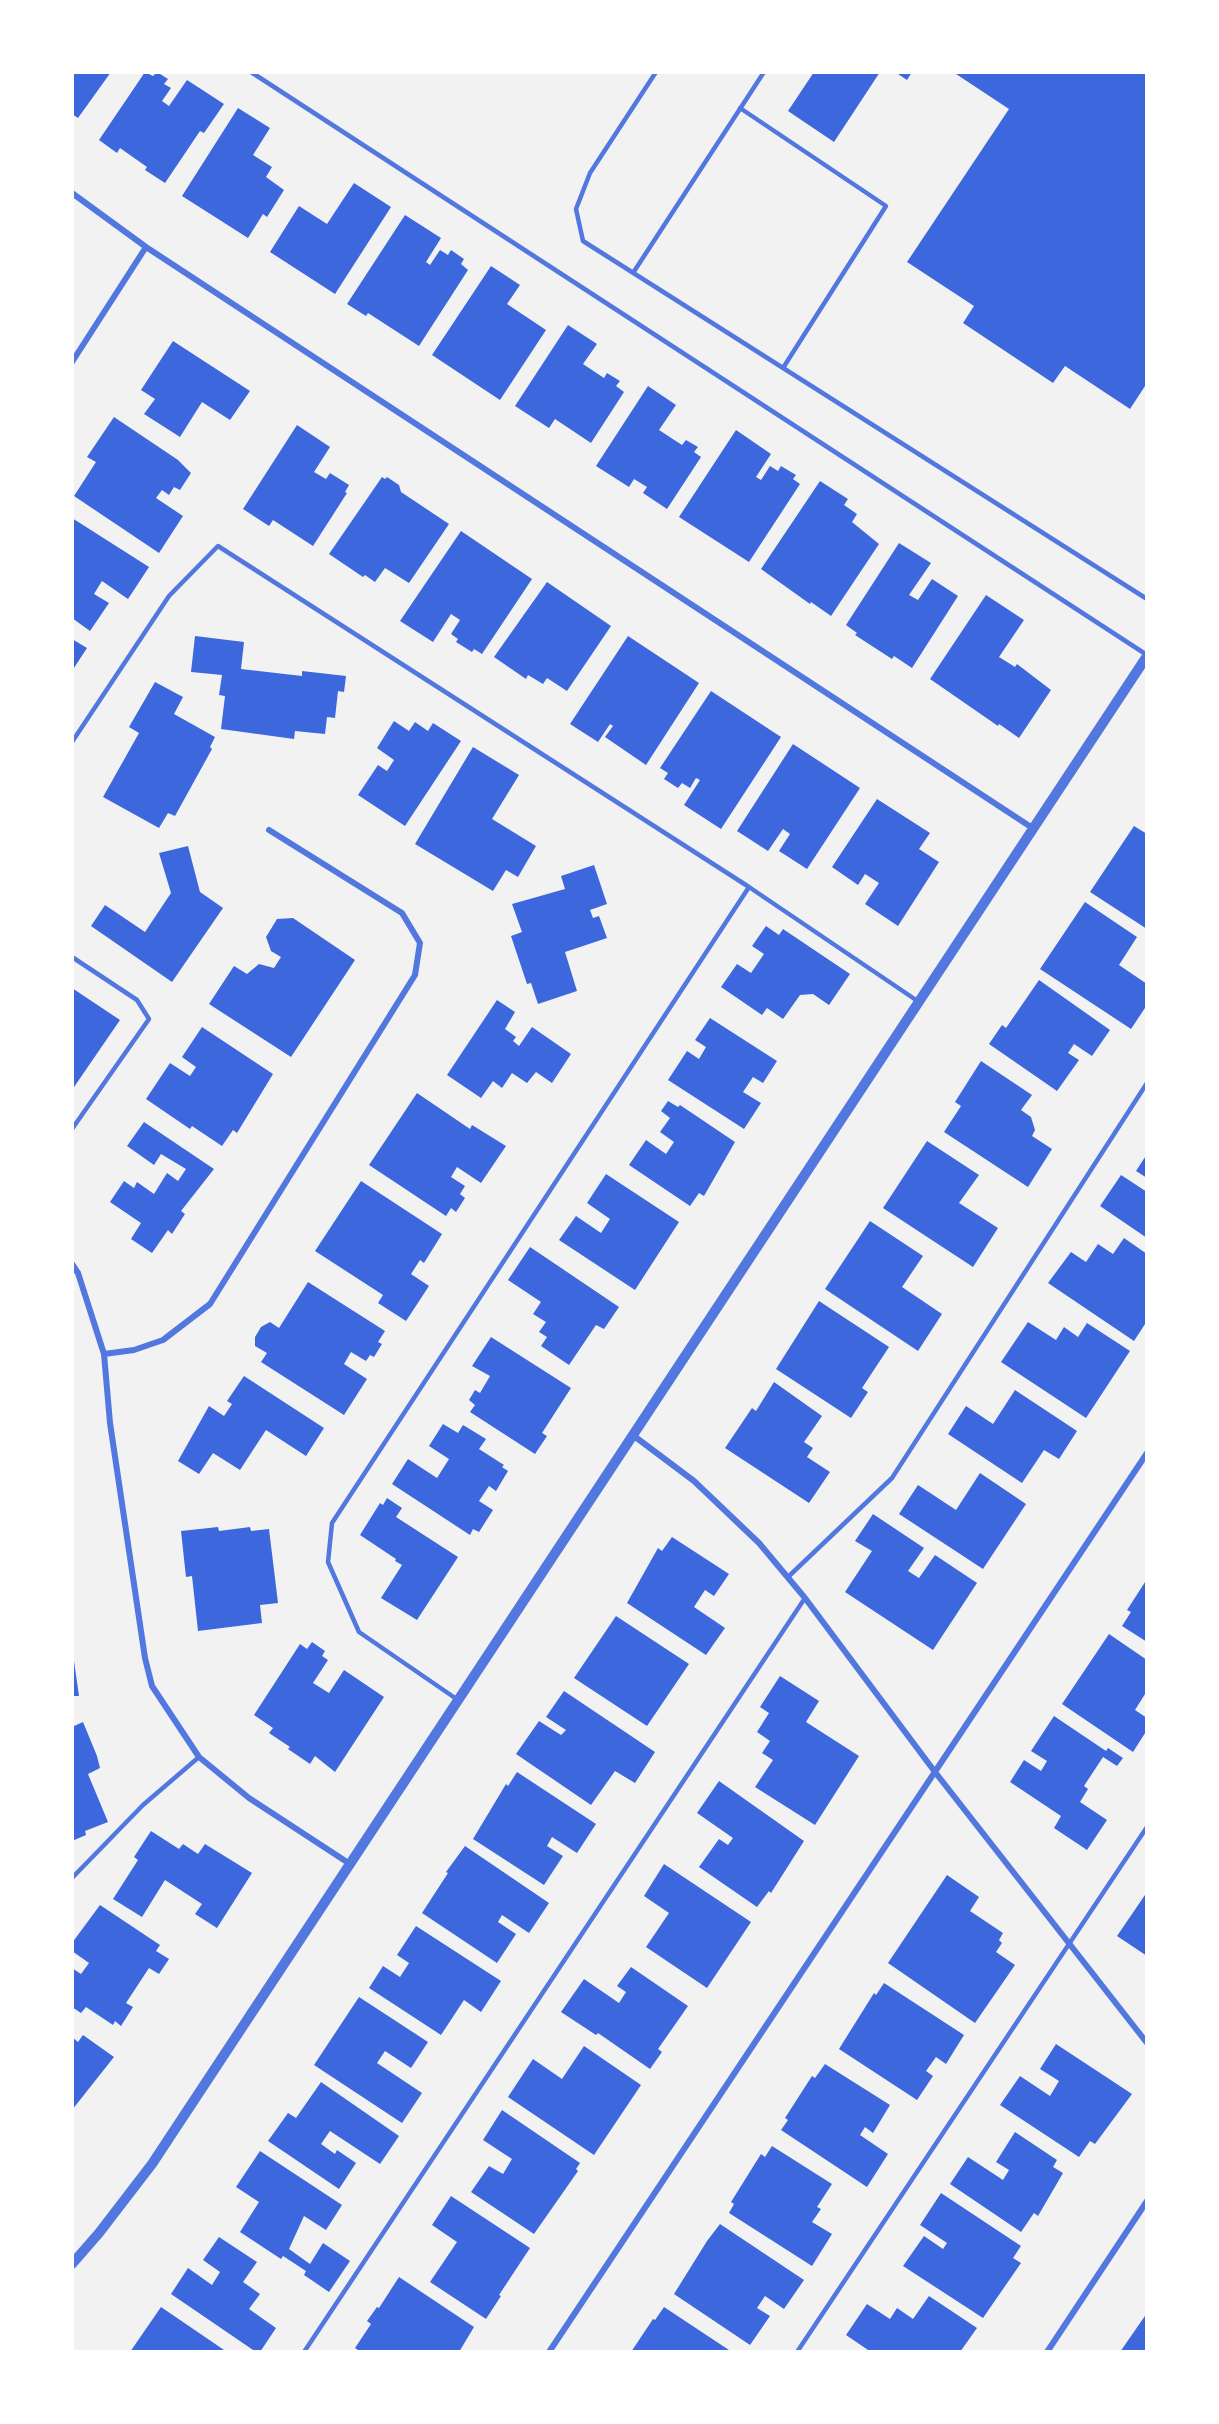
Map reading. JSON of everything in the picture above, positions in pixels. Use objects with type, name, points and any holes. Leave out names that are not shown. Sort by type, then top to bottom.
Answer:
[{"type":"street","points":[[72,193],[146,247],[1034,829]]},
{"type":"street","points":[[72,362],[146,247]]},
{"type":"street","points":[[72,2264],[152,2164],[1147,656]]},
{"type":"street","points":[[104,1354],[134,1350],[162,1340],[210,1304],[415,975],[420,943],[402,913],[269,830]]},
{"type":"street","points":[[72,1264],[78,1274],[104,1354],[110,1424],[145,1658],[152,1686],[199,1757],[249,1798],[350,1864]]},
{"type":"street","points":[[634,1436],[694,1482],[759,1543],[788,1577],[934,1772],[1147,2043]]},
{"type":"street","points":[[549,2352],[1147,1453]]},
{"type":"street","points":[[1047,2352],[1147,2201]]},
{"type":"lane","points":[[251,72],[1147,656]]},
{"type":"lane","points":[[656,72],[590,173],[576,209],[583,241],[1147,599]]},
{"type":"lane","points":[[633,273],[764,72]]},
{"type":"lane","points":[[740,108],[886,206],[783,368]]},
{"type":"lane","points":[[72,742],[169,596],[218,546],[749,887],[919,1002]]},
{"type":"lane","points":[[458,1700],[359,1632],[328,1562],[332,1523],[749,887]]},
{"type":"lane","points":[[72,957],[137,1000],[149,1019],[72,1128]]},
{"type":"lane","points":[[788,1577],[892,1478],[1147,1083]]},
{"type":"lane","points":[[304,2352],[805,1598]]},
{"type":"lane","points":[[72,1878],[143,1805],[199,1757]]},
{"type":"lane","points":[[797,2352],[1147,1827]]},
{"type":"building","points":[[72,72],[111,72],[78,118],[72,114]]},
{"type":"building","points":[[145,72],[153,76],[157,72],[168,79],[164,84],[171,88],[162,101],[169,106],[187,80],[224,104],[204,133],[200,131],[165,183],[145,170],[147,167],[120,148],[117,153],[99,140]]},
{"type":"building","points":[[814,72],[880,72],[834,142],[788,111]]},
{"type":"building","points":[[895,72],[912,72],[907,80]]},
{"type":"building","points":[[953,72],[1147,72],[1147,383],[1130,409],[1065,366],[1053,383],[963,323],[974,306],[907,262],[1009,109]]},
{"type":"building","points":[[238,108],[270,128],[253,155],[272,167],[266,177],[284,190],[267,217],[263,214],[248,238],[182,196]]},
{"type":"building","points":[[354,183],[391,207],[335,294],[270,252],[299,206],[327,224]]},
{"type":"building","points":[[405,215],[441,238],[426,262],[430,265],[440,250],[448,255],[451,250],[464,259],[461,264],[468,270],[419,346],[368,313],[366,316],[347,304]]},
{"type":"building","points":[[491,266],[520,285],[507,304],[546,330],[500,400],[432,355]]},
{"type":"building","points":[[568,325],[597,344],[583,364],[604,378],[607,373],[620,381],[616,386],[624,392],[591,443],[555,419],[549,428],[515,406]]},
{"type":"building","points":[[173,341],[250,391],[230,420],[202,402],[180,437],[144,414],[155,399],[141,390]]},
{"type":"building","points":[[648,386],[676,405],[659,430],[682,445],[686,440],[698,447],[694,452],[701,457],[667,509],[643,493],[647,487],[634,479],[629,487],[596,466]]},
{"type":"building","points":[[114,417],[178,460],[191,473],[180,490],[174,487],[169,495],[162,490],[156,498],[183,516],[159,553],[74,496],[96,462],[87,457]]},
{"type":"building","points":[[297,425],[330,447],[314,472],[326,479],[330,473],[349,485],[345,492],[347,493],[313,546],[273,520],[269,526],[243,509]]},
{"type":"building","points":[[736,430],[771,454],[756,477],[761,480],[770,466],[778,471],[781,466],[796,475],[793,479],[800,484],[749,562],[679,517]]},
{"type":"building","points":[[382,477],[385,479],[387,477],[399,485],[401,492],[449,524],[409,583],[385,568],[375,582],[365,575],[363,577],[329,554]]},
{"type":"building","points":[[820,481],[848,499],[844,505],[857,514],[852,522],[879,544],[831,616],[761,569]]},
{"type":"building","points":[[72,518],[149,567],[128,599],[102,581],[94,594],[109,603],[90,631],[72,618]]},
{"type":"building","points":[[461,531],[532,579],[482,654],[474,649],[472,652],[456,642],[458,639],[451,634],[460,620],[451,614],[433,642],[400,621]]},
{"type":"building","points":[[899,543],[931,563],[909,595],[918,600],[932,579],[958,596],[912,668],[894,656],[892,659],[855,635],[857,633],[846,625]]},
{"type":"building","points":[[547,582],[611,626],[567,691],[547,678],[543,684],[528,675],[526,679],[494,657]]},
{"type":"building","points":[[986,595],[1024,620],[999,657],[1015,667],[1017,664],[1051,690],[1019,738],[930,679]]},
{"type":"building","points":[[195,636],[244,642],[241,669],[302,676],[302,671],[346,676],[344,692],[338,691],[335,718],[327,717],[325,734],[295,731],[294,739],[221,729],[225,696],[219,695],[222,675],[191,672]]},
{"type":"building","points":[[628,636],[699,683],[646,765],[605,737],[613,726],[610,724],[598,742],[570,724]]},
{"type":"building","points":[[72,639],[87,648],[72,671]]},
{"type":"building","points":[[155,682],[183,697],[174,714],[215,737],[210,747],[212,749],[175,816],[168,813],[159,828],[103,797],[139,733],[129,727]]},
{"type":"building","points":[[711,691],[781,737],[721,829],[684,805],[700,780],[696,778],[690,788],[682,783],[678,788],[664,779],[668,773],[660,768]]},
{"type":"building","points":[[394,721],[409,731],[415,722],[428,731],[433,723],[461,741],[405,826],[358,795],[378,765],[387,771],[394,760],[377,748]]},
{"type":"building","points":[[793,744],[860,788],[807,869],[779,851],[790,834],[783,829],[768,851],[737,831]]},
{"type":"building","points":[[473,747],[519,775],[492,819],[536,846],[518,877],[506,870],[493,891],[415,844]]},
{"type":"building","points":[[877,799],[930,833],[919,849],[939,862],[898,926],[865,904],[879,883],[865,874],[858,885],[832,867]]},
{"type":"building","points":[[1134,826],[1147,834],[1147,929],[1090,892]]},
{"type":"building","points":[[188,846],[200,892],[223,908],[172,982],[91,926],[105,905],[145,932],[171,893],[159,853]]},
{"type":"building","points":[[594,865],[607,904],[590,910],[593,918],[599,916],[607,938],[565,952],[577,991],[538,1004],[531,983],[527,984],[511,936],[522,932],[512,904],[565,889],[561,876]]},
{"type":"building","points":[[1085,902],[1137,937],[1119,965],[1147,984],[1147,1005],[1131,1029],[1040,969]]},
{"type":"building","points":[[293,918],[355,960],[291,1057],[209,1004],[234,966],[247,974],[259,964],[274,968],[281,957],[271,951],[266,937],[277,919]]},
{"type":"building","points":[[766,926],[779,935],[783,929],[850,974],[829,1005],[813,994],[800,995],[783,1019],[767,1008],[762,1015],[721,987],[737,964],[751,973],[764,954],[752,946]]},
{"type":"building","points":[[1039,980],[1110,1030],[1092,1056],[1074,1044],[1068,1053],[1079,1060],[1057,1091],[989,1044],[1002,1025],[1006,1028]]},
{"type":"building","points":[[72,988],[120,1020],[72,1090]]},
{"type":"building","points":[[497,1000],[515,1012],[505,1029],[516,1037],[513,1041],[519,1046],[532,1027],[571,1054],[552,1083],[536,1072],[527,1083],[512,1073],[502,1088],[493,1081],[481,1098],[447,1075]]},
{"type":"building","points":[[710,1018],[777,1061],[763,1083],[753,1077],[743,1092],[761,1103],[744,1129],[668,1080],[687,1051],[699,1059],[706,1047],[695,1040]]},
{"type":"building","points":[[202,1027],[273,1074],[237,1133],[233,1130],[222,1146],[192,1126],[190,1129],[146,1099],[170,1063],[190,1076],[196,1067],[182,1057]]},
{"type":"building","points":[[981,1061],[1032,1095],[1021,1110],[1031,1117],[1035,1130],[1032,1136],[1052,1149],[1028,1187],[944,1132],[961,1106],[955,1102]]},
{"type":"building","points":[[417,1093],[470,1129],[472,1125],[506,1146],[481,1183],[457,1167],[451,1177],[465,1186],[460,1194],[465,1198],[456,1212],[451,1208],[446,1216],[369,1165]]},
{"type":"building","points":[[668,1101],[678,1107],[680,1105],[735,1142],[704,1196],[699,1193],[690,1206],[629,1165],[646,1140],[666,1154],[674,1142],[660,1132],[670,1118],[661,1111]]},
{"type":"building","points":[[144,1122],[214,1169],[181,1211],[185,1214],[172,1234],[168,1230],[152,1253],[131,1239],[141,1223],[110,1202],[124,1181],[134,1188],[137,1182],[154,1194],[167,1173],[178,1181],[186,1169],[161,1154],[154,1165],[127,1146]]},
{"type":"building","points":[[927,1141],[979,1175],[959,1203],[998,1228],[973,1267],[883,1208]]},
{"type":"building","points":[[1147,1154],[1147,1178],[1136,1171]]},
{"type":"building","points":[[606,1174],[679,1222],[635,1290],[559,1240],[576,1216],[601,1233],[610,1219],[587,1203]]},
{"type":"building","points":[[1121,1175],[1147,1192],[1147,1238],[1100,1206]]},
{"type":"building","points":[[361,1181],[442,1234],[424,1263],[420,1260],[411,1274],[429,1286],[406,1321],[378,1303],[383,1295],[315,1251]]},
{"type":"building","points":[[870,1221],[923,1256],[902,1287],[942,1314],[918,1351],[825,1289]]},
{"type":"building","points":[[1124,1238],[1147,1254],[1147,1321],[1134,1341],[1048,1283],[1071,1252],[1086,1262],[1098,1244],[1113,1254]]},
{"type":"building","points":[[530,1247],[619,1307],[604,1329],[596,1325],[569,1365],[541,1346],[547,1337],[539,1332],[546,1322],[533,1314],[541,1302],[508,1280]]},
{"type":"building","points":[[308,1282],[385,1331],[378,1342],[382,1344],[374,1357],[370,1355],[366,1361],[351,1352],[344,1364],[367,1379],[344,1415],[261,1362],[267,1353],[255,1346],[255,1337],[261,1327],[270,1322],[279,1328]]},
{"type":"building","points":[[819,1301],[889,1347],[862,1388],[868,1392],[851,1418],[776,1369]]},
{"type":"building","points":[[1028,1322],[1056,1340],[1064,1327],[1078,1337],[1087,1323],[1130,1351],[1086,1418],[1001,1362]]},
{"type":"building","points":[[491,1337],[571,1388],[542,1433],[547,1436],[535,1454],[470,1412],[475,1405],[469,1400],[475,1390],[480,1393],[490,1376],[472,1366]]},
{"type":"building","points":[[244,1376],[324,1428],[306,1456],[266,1430],[240,1470],[213,1453],[199,1474],[178,1461],[209,1406],[224,1416],[232,1404],[227,1401]]},
{"type":"building","points":[[774,1382],[822,1416],[804,1442],[813,1448],[807,1457],[830,1472],[809,1503],[725,1448],[752,1408],[756,1411]]},
{"type":"building","points":[[1015,1390],[1077,1431],[1059,1459],[1044,1450],[1022,1483],[948,1434],[966,1406],[993,1424]]},
{"type":"building","points":[[443,1424],[458,1433],[463,1425],[486,1439],[479,1449],[504,1465],[502,1467],[508,1471],[496,1491],[489,1486],[479,1501],[493,1510],[479,1532],[473,1529],[470,1535],[392,1484],[408,1459],[437,1478],[449,1459],[429,1446]]},
{"type":"building","points":[[980,1473],[1026,1504],[983,1569],[899,1514],[918,1485],[956,1510]]},
{"type":"building","points":[[387,1498],[402,1508],[396,1517],[458,1557],[417,1620],[381,1598],[402,1565],[360,1535],[380,1503],[383,1505]]},
{"type":"building","points":[[873,1514],[924,1548],[908,1571],[919,1578],[935,1555],[977,1583],[933,1650],[845,1592],[872,1551],[855,1541]]},
{"type":"building","points":[[218,1527],[219,1531],[250,1527],[251,1531],[269,1529],[278,1603],[260,1605],[262,1623],[198,1631],[192,1576],[186,1577],[181,1531]]},
{"type":"building","points":[[672,1537],[729,1574],[714,1596],[705,1590],[694,1607],[725,1628],[706,1655],[627,1603],[658,1548],[662,1551]]},
{"type":"building","points":[[1147,1579],[1147,1642],[1122,1626],[1131,1612],[1127,1610]]},
{"type":"building","points":[[616,1616],[689,1664],[647,1726],[574,1678]]},
{"type":"building","points":[[1109,1634],[1147,1660],[1147,1695],[1145,1694],[1135,1710],[1147,1718],[1147,1730],[1133,1752],[1062,1704]]},
{"type":"building","points":[[312,1642],[325,1651],[322,1656],[328,1660],[313,1683],[329,1693],[344,1670],[384,1697],[335,1772],[315,1756],[310,1764],[288,1749],[290,1747],[269,1733],[273,1728],[254,1715],[300,1644],[307,1649]]},
{"type":"building","points":[[72,1647],[79,1696],[72,1696]]},
{"type":"building","points":[[780,1676],[819,1701],[806,1722],[859,1756],[815,1825],[755,1787],[773,1760],[762,1753],[770,1741],[757,1732],[769,1713],[760,1707]]},
{"type":"building","points":[[564,1691],[655,1752],[635,1783],[615,1771],[591,1805],[516,1754],[539,1721],[561,1735],[566,1730],[546,1717]]},
{"type":"building","points":[[1054,1716],[1106,1751],[1108,1748],[1123,1758],[1117,1766],[1103,1757],[1084,1786],[1088,1789],[1080,1802],[1107,1820],[1087,1850],[1054,1828],[1061,1816],[1010,1782],[1024,1760],[1041,1771],[1047,1761],[1031,1751]]},
{"type":"building","points":[[83,1722],[100,1768],[88,1774],[108,1822],[85,1831],[86,1835],[72,1841],[72,1727]]},
{"type":"building","points":[[517,1772],[596,1824],[577,1853],[552,1837],[547,1846],[563,1856],[544,1885],[473,1839],[506,1784],[508,1786]]},
{"type":"building","points":[[719,1781],[804,1841],[771,1893],[769,1891],[757,1907],[699,1867],[719,1839],[728,1845],[733,1838],[697,1813]]},
{"type":"building","points":[[151,1831],[179,1849],[183,1844],[198,1854],[205,1844],[252,1873],[217,1928],[195,1914],[202,1904],[165,1880],[142,1917],[113,1899],[138,1860],[134,1857]]},
{"type":"building","points":[[465,1846],[549,1903],[529,1933],[502,1915],[498,1922],[516,1934],[497,1963],[422,1913],[448,1873],[446,1872]]},
{"type":"building","points":[[664,1864],[751,1922],[707,1988],[646,1947],[669,1913],[644,1896]]},
{"type":"building","points":[[947,1875],[979,1897],[970,1911],[1003,1933],[999,1940],[1002,1943],[996,1952],[1015,1965],[975,2023],[888,1963]]},
{"type":"building","points":[[1147,1892],[1147,1956],[1117,1936]]},
{"type":"building","points":[[100,1905],[160,1945],[156,1951],[169,1959],[159,1974],[149,1968],[126,2003],[133,2007],[121,2026],[115,2021],[113,2025],[86,2007],[81,2013],[72,2007],[72,1968],[81,1974],[89,1963],[72,1951],[72,1943]]},
{"type":"building","points":[[416,1926],[501,1981],[481,2012],[464,2000],[441,2035],[369,1988],[383,1966],[400,1977],[409,1963],[397,1955]]},
{"type":"building","points":[[631,1967],[688,2006],[658,2049],[662,2052],[650,2069],[598,2033],[596,2035],[561,2012],[584,1979],[619,2003],[626,1992],[617,1986]]},
{"type":"building","points":[[884,1983],[964,2035],[946,2064],[936,2057],[926,2071],[933,2076],[917,2100],[839,2049],[874,1993],[876,1995]]},
{"type":"building","points":[[359,1997],[428,2042],[411,2068],[385,2051],[377,2063],[422,2093],[402,2123],[314,2065]]},
{"type":"building","points":[[83,2035],[114,2057],[72,2110],[72,2037],[78,2042]]},
{"type":"building","points":[[1056,2044],[1132,2094],[1095,2144],[1090,2141],[1079,2157],[1000,2105],[1020,2076],[1050,2096],[1059,2081],[1040,2069]]},
{"type":"building","points":[[584,2046],[641,2085],[594,2155],[508,2097],[533,2059],[562,2079]]},
{"type":"building","points":[[825,2064],[890,2105],[873,2133],[865,2127],[860,2135],[888,2154],[867,2187],[781,2130],[788,2120],[785,2118],[812,2076],[815,2078]]},
{"type":"building","points":[[321,2082],[399,2136],[380,2164],[330,2131],[321,2144],[335,2154],[337,2150],[356,2163],[339,2189],[268,2141],[288,2113],[296,2118]]},
{"type":"building","points":[[502,2110],[580,2163],[576,2169],[578,2171],[534,2234],[471,2192],[489,2166],[503,2174],[512,2159],[483,2140]]},
{"type":"building","points":[[1015,2132],[1057,2160],[1053,2167],[1063,2173],[1038,2216],[1034,2213],[1021,2232],[950,2184],[968,2157],[1003,2180],[1009,2170],[996,2162]]},
{"type":"building","points":[[772,2146],[832,2184],[817,2207],[821,2209],[812,2222],[832,2234],[812,2266],[729,2213],[734,2204],[731,2202],[761,2154],[765,2157]]},
{"type":"building","points":[[260,2151],[342,2205],[326,2230],[304,2216],[289,2249],[310,2264],[323,2243],[350,2261],[329,2292],[304,2275],[306,2271],[283,2256],[281,2259],[240,2232],[259,2202],[236,2187]]},
{"type":"building","points":[[941,2193],[1021,2246],[1013,2258],[1021,2263],[983,2318],[903,2266],[924,2236],[943,2249],[947,2243],[920,2225]]},
{"type":"building","points":[[451,2196],[530,2248],[486,2319],[430,2282],[457,2242],[432,2225]]},
{"type":"building","points":[[720,2224],[804,2280],[784,2309],[765,2296],[757,2308],[770,2316],[750,2345],[674,2294]]},
{"type":"building","points":[[219,2237],[257,2262],[243,2282],[260,2294],[249,2309],[276,2328],[260,2352],[256,2352],[171,2294],[188,2268],[212,2285],[220,2272],[203,2260]]},
{"type":"building","points":[[399,2277],[474,2327],[459,2352],[361,2352],[355,2348],[371,2324],[367,2321],[377,2307],[379,2308]]},
{"type":"building","points":[[929,2296],[977,2328],[960,2352],[871,2352],[846,2335],[867,2304],[890,2319],[897,2308],[913,2319]]},
{"type":"building","points":[[161,2307],[227,2352],[130,2352]]},
{"type":"building","points":[[664,2307],[732,2352],[631,2352]]},
{"type":"building","points":[[1147,2313],[1147,2352],[1120,2352]]}]
